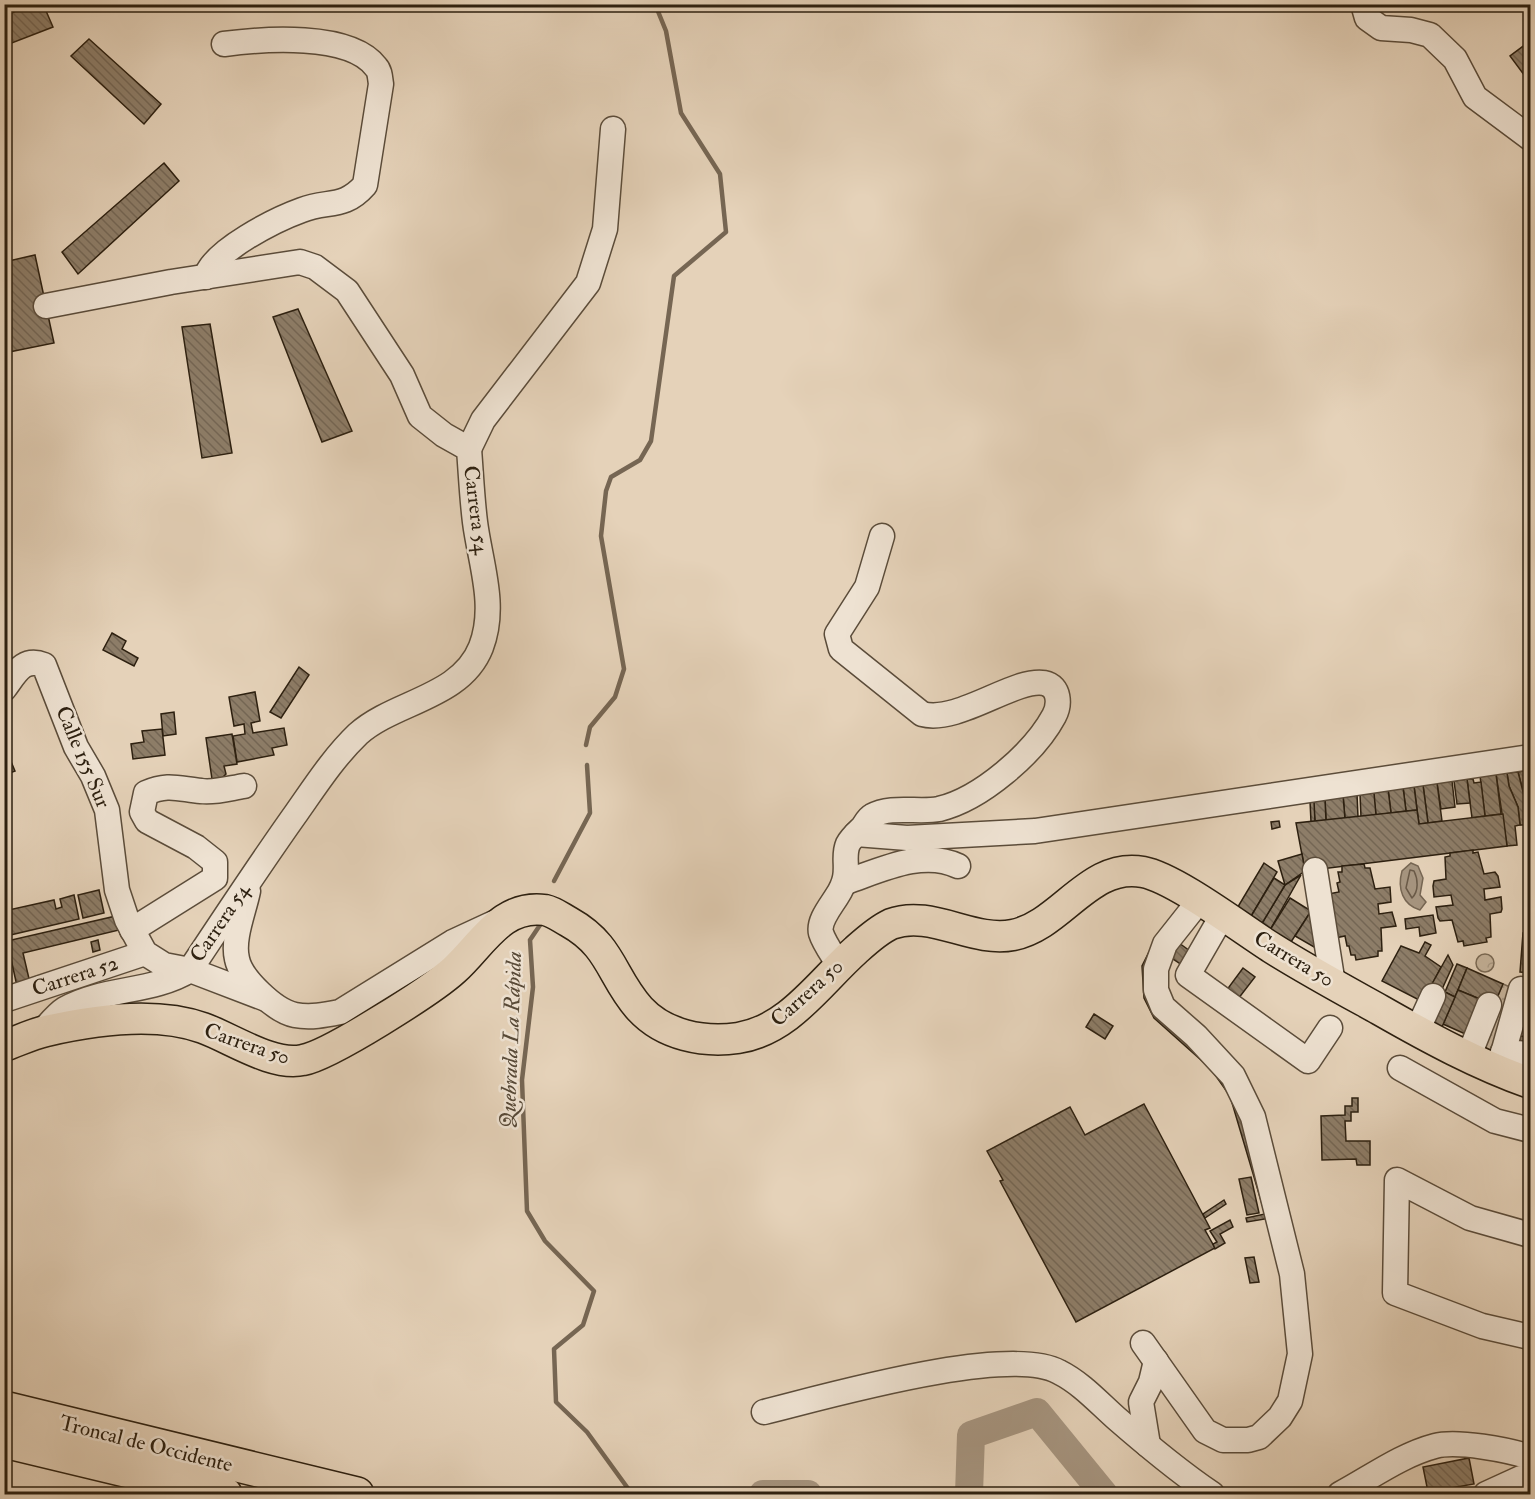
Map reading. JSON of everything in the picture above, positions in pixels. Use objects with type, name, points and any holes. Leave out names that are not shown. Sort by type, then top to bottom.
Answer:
[{"type":"highway","name":"Troncal de Occidente","points":[[4,1408],[357,1494]]},
{"type":"highway","name":"Troncal de Occidente","points":[[4,1441],[225,1494]]},
{"type":"main road","name":"Carrera 50","points":[[4,1046],[42,1032],[107,1021],[164,1019],[201,1027],[254,1051],[299,1062],[343,1041],[453,971],[498,921],[528,909],[550,910],[584,930],[602,948],[639,1008],[663,1027],[708,1040],[738,1038],[762,1032],[780,1023],[839,965],[873,935],[892,924],[913,920],[981,935],[1009,936],[1034,929],[1092,884],[1111,873],[1130,870],[1150,873],[1334,984],[1417,1031],[1468,1058],[1500,1062],[1530,1083]]},
{"type":"street","points":[[1363,4],[1367,18],[1381,28],[1411,30],[1430,35],[1455,60],[1475,97],[1530,138]]},
{"type":"street","points":[[206,277],[208,266],[243,240],[282,218],[305,208],[336,204],[355,196],[364,185],[381,84],[378,69],[369,60],[344,48],[316,41],[289,39],[224,44]]},
{"type":"street","points":[[469,450],[483,420],[588,283],[605,229],[613,129]]},
{"type":"street","name":"Carrera 54","points":[[46,306],[300,262],[327,274],[347,291],[402,375],[420,416],[444,435],[469,450],[475,524],[486,576],[487,627],[481,647],[470,667],[453,681],[363,730],[343,749],[251,877],[190,969]]},
{"type":"street","points":[[839,965],[821,932],[822,921],[846,882],[847,846],[856,834],[872,816],[894,811],[939,809],[983,791],[1017,760],[1050,723],[1058,710],[1058,695],[1053,688],[1045,683],[1031,683],[978,704],[932,717],[922,714],[841,649],[837,634],[867,587],[882,536]]},
{"type":"street","name":"Calle 155 Sur","points":[[4,690],[23,664],[33,661],[44,665],[76,747],[93,776],[107,810],[117,890],[132,930],[145,953]]},
{"type":"street","points":[[856,834],[916,837],[1035,831],[1530,757]]},
{"type":"street","points":[[132,930],[215,878],[216,870],[215,862],[196,847],[147,821],[142,812],[146,793],[178,786],[203,792],[244,786]]},
{"type":"street","points":[[846,882],[906,862],[945,860],[958,866]]},
{"type":"street","points":[[1315,870],[1334,984]]},
{"type":"street","name":"Carrera 54","points":[[251,877],[238,938],[237,960],[250,982],[266,999],[293,1015],[319,1016],[340,1012],[453,942],[498,921]]},
{"type":"street","points":[[1211,908],[1188,975],[1308,1061],[1330,1028]]},
{"type":"street","points":[[1148,1445],[1141,1402],[1151,1382],[1150,1352],[1205,1431],[1223,1440],[1236,1441],[1259,1437],[1280,1417],[1290,1401],[1299,1354],[1292,1274],[1253,1117],[1233,1076],[1196,1036],[1163,1007],[1156,990],[1156,969],[1165,944],[1211,908]]},
{"type":"street","points":[[145,953],[164,965],[190,969],[266,999]]},
{"type":"street","name":"Carrera 52","points":[[4,1000],[145,953]]},
{"type":"street","points":[[42,1032],[64,1009],[100,996],[176,978],[190,969]]},
{"type":"street","points":[[1500,1062],[1521,989]]},
{"type":"street","points":[[1417,1031],[1433,996]]},
{"type":"street","points":[[1468,1058],[1490,1005]]},
{"type":"street","points":[[1500,1062],[1530,1054]]},
{"type":"street","points":[[1400,1068],[1495,1121],[1530,1130]]},
{"type":"street","points":[[1530,1235],[1470,1218],[1397,1180],[1395,1293],[1482,1326],[1530,1337]]},
{"type":"street","points":[[764,1412],[898,1380],[1018,1362],[1039,1365],[1060,1372],[1148,1445],[1212,1494]]},
{"type":"street","points":[[1340,1494],[1407,1457],[1437,1445],[1489,1448],[1526,1475],[1486,1494]]},
{"type":"green space","points":[[1481,954],[1489,954],[1494,959],[1492,970],[1481,972],[1476,967],[1476,959]]},
{"type":"green space","points":[[1503,984],[1510,987],[1492,1055],[1476,1046]]},
{"type":"water","points":[[1411,863],[1418,866],[1423,878],[1420,895],[1426,902],[1420,910],[1409,904],[1401,890],[1402,871]]},
{"type":"building","points":[[33,4],[43,4],[53,27],[4,46],[4,16]]},
{"type":"building","points":[[89,39],[161,104],[144,124],[71,56]]},
{"type":"building","points":[[1530,41],[1530,83],[1510,56]]},
{"type":"building","points":[[164,163],[179,181],[78,274],[62,252]]},
{"type":"building","points":[[35,255],[54,343],[4,353],[4,262]]},
{"type":"building","points":[[298,309],[352,431],[322,442],[273,317]]},
{"type":"building","points":[[210,324],[232,453],[202,458],[182,327]]},
{"type":"building","points":[[112,633],[126,641],[122,649],[138,658],[134,666],[103,650]]},
{"type":"building","points":[[299,667],[309,675],[281,718],[270,712]]},
{"type":"building","points":[[255,692],[260,721],[251,723],[253,733],[284,728],[287,745],[272,748],[274,755],[237,762],[233,736],[245,734],[244,724],[234,726],[229,697]]},
{"type":"building","points":[[174,712],[176,734],[163,736],[161,714]]},
{"type":"building","points":[[162,729],[165,755],[133,759],[131,744],[144,742],[142,731]]},
{"type":"building","points":[[232,734],[237,764],[224,766],[226,774],[222,778],[212,779],[206,738]]},
{"type":"building","points":[[4,745],[15,771],[4,775]]},
{"type":"building","points":[[1530,770],[1530,791],[1524,771]]},
{"type":"building","points":[[1524,771],[1530,790],[1530,819],[1518,772]]},
{"type":"building","points":[[1518,772],[1530,825],[1520,825],[1518,807],[1509,786],[1507,773]]},
{"type":"building","points":[[1507,773],[1509,786],[1518,807],[1520,825],[1515,826],[1517,845],[1507,846],[1496,774]]},
{"type":"building","points":[[1496,774],[1501,814],[1485,816],[1480,776]]},
{"type":"building","points":[[1467,779],[1473,779],[1474,783],[1481,782],[1485,816],[1472,818]]},
{"type":"building","points":[[1467,779],[1470,803],[1457,804],[1454,781]]},
{"type":"building","points":[[1452,781],[1455,807],[1441,809],[1437,783]]},
{"type":"building","points":[[1437,783],[1442,821],[1428,823],[1423,785]]},
{"type":"building","points":[[1423,785],[1428,823],[1419,824],[1414,786]]},
{"type":"building","points":[[1414,786],[1417,810],[1406,811],[1403,787]]},
{"type":"building","points":[[1403,787],[1406,811],[1391,813],[1388,789]]},
{"type":"building","points":[[1388,789],[1391,813],[1376,815],[1373,791]]},
{"type":"building","points":[[1374,793],[1376,815],[1361,817],[1360,794]]},
{"type":"building","points":[[1357,794],[1358,817],[1345,819],[1343,795]]},
{"type":"building","points":[[1343,795],[1345,819],[1326,821],[1325,799]]},
{"type":"building","points":[[1313,799],[1325,799],[1326,821],[1315,822]]},
{"type":"building","points":[[1310,801],[1314,801],[1315,822],[1311,822]]},
{"type":"building","points":[[1417,810],[1419,824],[1503,814],[1507,846],[1305,871],[1296,823]]},
{"type":"building","points":[[1279,821],[1280,827],[1272,829],[1271,822]]},
{"type":"building","points":[[1473,850],[1473,853],[1478,852],[1484,874],[1495,872],[1498,876],[1500,887],[1484,889],[1485,900],[1501,897],[1502,909],[1501,912],[1490,914],[1491,937],[1486,938],[1487,942],[1464,946],[1463,941],[1458,942],[1452,920],[1440,921],[1438,918],[1436,907],[1453,905],[1451,895],[1434,897],[1433,886],[1434,881],[1446,879],[1445,857],[1450,856],[1450,853]]},
{"type":"building","points":[[1302,854],[1305,871],[1285,885],[1278,861]]},
{"type":"building","points":[[1264,863],[1277,872],[1250,918],[1236,910]]},
{"type":"building","points":[[1364,864],[1365,868],[1370,868],[1375,889],[1390,887],[1391,902],[1378,904],[1379,914],[1392,912],[1396,926],[1381,928],[1382,951],[1378,951],[1378,956],[1356,960],[1355,955],[1351,955],[1345,936],[1335,938],[1328,894],[1339,892],[1338,872],[1342,872],[1342,866]]},
{"type":"building","points":[[1301,875],[1270,930],[1261,925],[1285,885]]},
{"type":"building","points":[[1274,878],[1285,885],[1261,925],[1250,918]]},
{"type":"building","points":[[99,890],[104,913],[83,918],[78,895]]},
{"type":"building","points":[[74,895],[79,919],[6,936],[4,911],[54,900],[56,909],[62,907],[60,899]]},
{"type":"building","points":[[1290,898],[1311,911],[1291,942],[1270,930]]},
{"type":"building","points":[[1311,911],[1321,951],[1295,936]]},
{"type":"building","points":[[1433,915],[1436,933],[1420,936],[1419,927],[1406,929],[1405,919]]},
{"type":"building","points":[[116,916],[119,930],[23,953],[30,983],[17,986],[7,941]]},
{"type":"building","points":[[1523,933],[1530,933],[1530,973],[1520,972]]},
{"type":"building","points":[[98,940],[100,950],[93,952],[91,942]]},
{"type":"building","points":[[1155,940],[1158,1014],[1227,1081],[1240,1107],[1271,1218],[1247,1222],[1246,1218],[1265,1214],[1230,1096],[1211,1069],[1154,1018],[1144,998],[1142,966]]},
{"type":"building","points":[[1425,942],[1431,945],[1425,956],[1441,967],[1423,1002],[1382,981],[1401,946],[1419,953]]},
{"type":"building","points":[[1179,943],[1194,954],[1185,967],[1170,957]]},
{"type":"building","points":[[1448,955],[1453,965],[1438,998],[1427,993]]},
{"type":"building","points":[[1457,964],[1467,968],[1455,997],[1445,992]]},
{"type":"building","points":[[1243,968],[1255,977],[1238,999],[1226,991]]},
{"type":"building","points":[[1467,968],[1503,984],[1494,1005],[1458,990]]},
{"type":"building","points":[[1458,990],[1487,1002],[1472,1037],[1443,1024]]},
{"type":"building","points":[[1445,992],[1455,997],[1442,1027],[1432,1023]]},
{"type":"building","points":[[1094,1014],[1113,1026],[1105,1039],[1086,1027]]},
{"type":"building","points":[[1520,1036],[1530,1037],[1530,1050],[1519,1049]]},
{"type":"building","points":[[1352,1098],[1358,1098],[1358,1112],[1351,1112],[1351,1121],[1345,1121],[1346,1141],[1370,1141],[1370,1165],[1357,1165],[1356,1159],[1322,1160],[1321,1116],[1345,1115],[1345,1106],[1352,1106]]},
{"type":"building","points":[[1144,1104],[1210,1228],[1205,1230],[1215,1248],[1076,1322],[1000,1181],[1003,1180],[987,1151],[1070,1107],[1085,1135]]},
{"type":"building","points":[[1251,1177],[1259,1213],[1247,1215],[1239,1179]]},
{"type":"building","points":[[1224,1200],[1226,1204],[1205,1218],[1203,1214]]},
{"type":"building","points":[[1230,1220],[1233,1227],[1220,1234],[1225,1243],[1215,1249],[1213,1244],[1217,1242],[1210,1231]]},
{"type":"building","points":[[1254,1257],[1259,1282],[1250,1283],[1245,1258]]},
{"type":"building","points":[[1469,1458],[1474,1484],[1428,1492],[1423,1467]]},
{"type":"waterway","name":"Quebrada La Rápida","points":[[586,745],[590,727],[615,697],[624,669],[601,536],[606,491],[611,477],[640,460],[651,441],[674,276],[726,232],[720,174],[681,113],[666,31],[655,4]]},
{"type":"waterway","name":"Quebrada La Rápida","points":[[554,881],[590,813],[587,765]]},
{"type":"waterway","name":"Quebrada La Rápida","points":[[542,922],[530,940],[533,987],[522,1080],[527,1211],[545,1241],[594,1291],[583,1325],[554,1349],[556,1402],[587,1432],[632,1494]]},
{"type":"waterway","points":[[969,1494],[971,1435],[1037,1412],[1104,1494]]},
{"type":"waterway","points":[[763,1494],[808,1494]]}]
